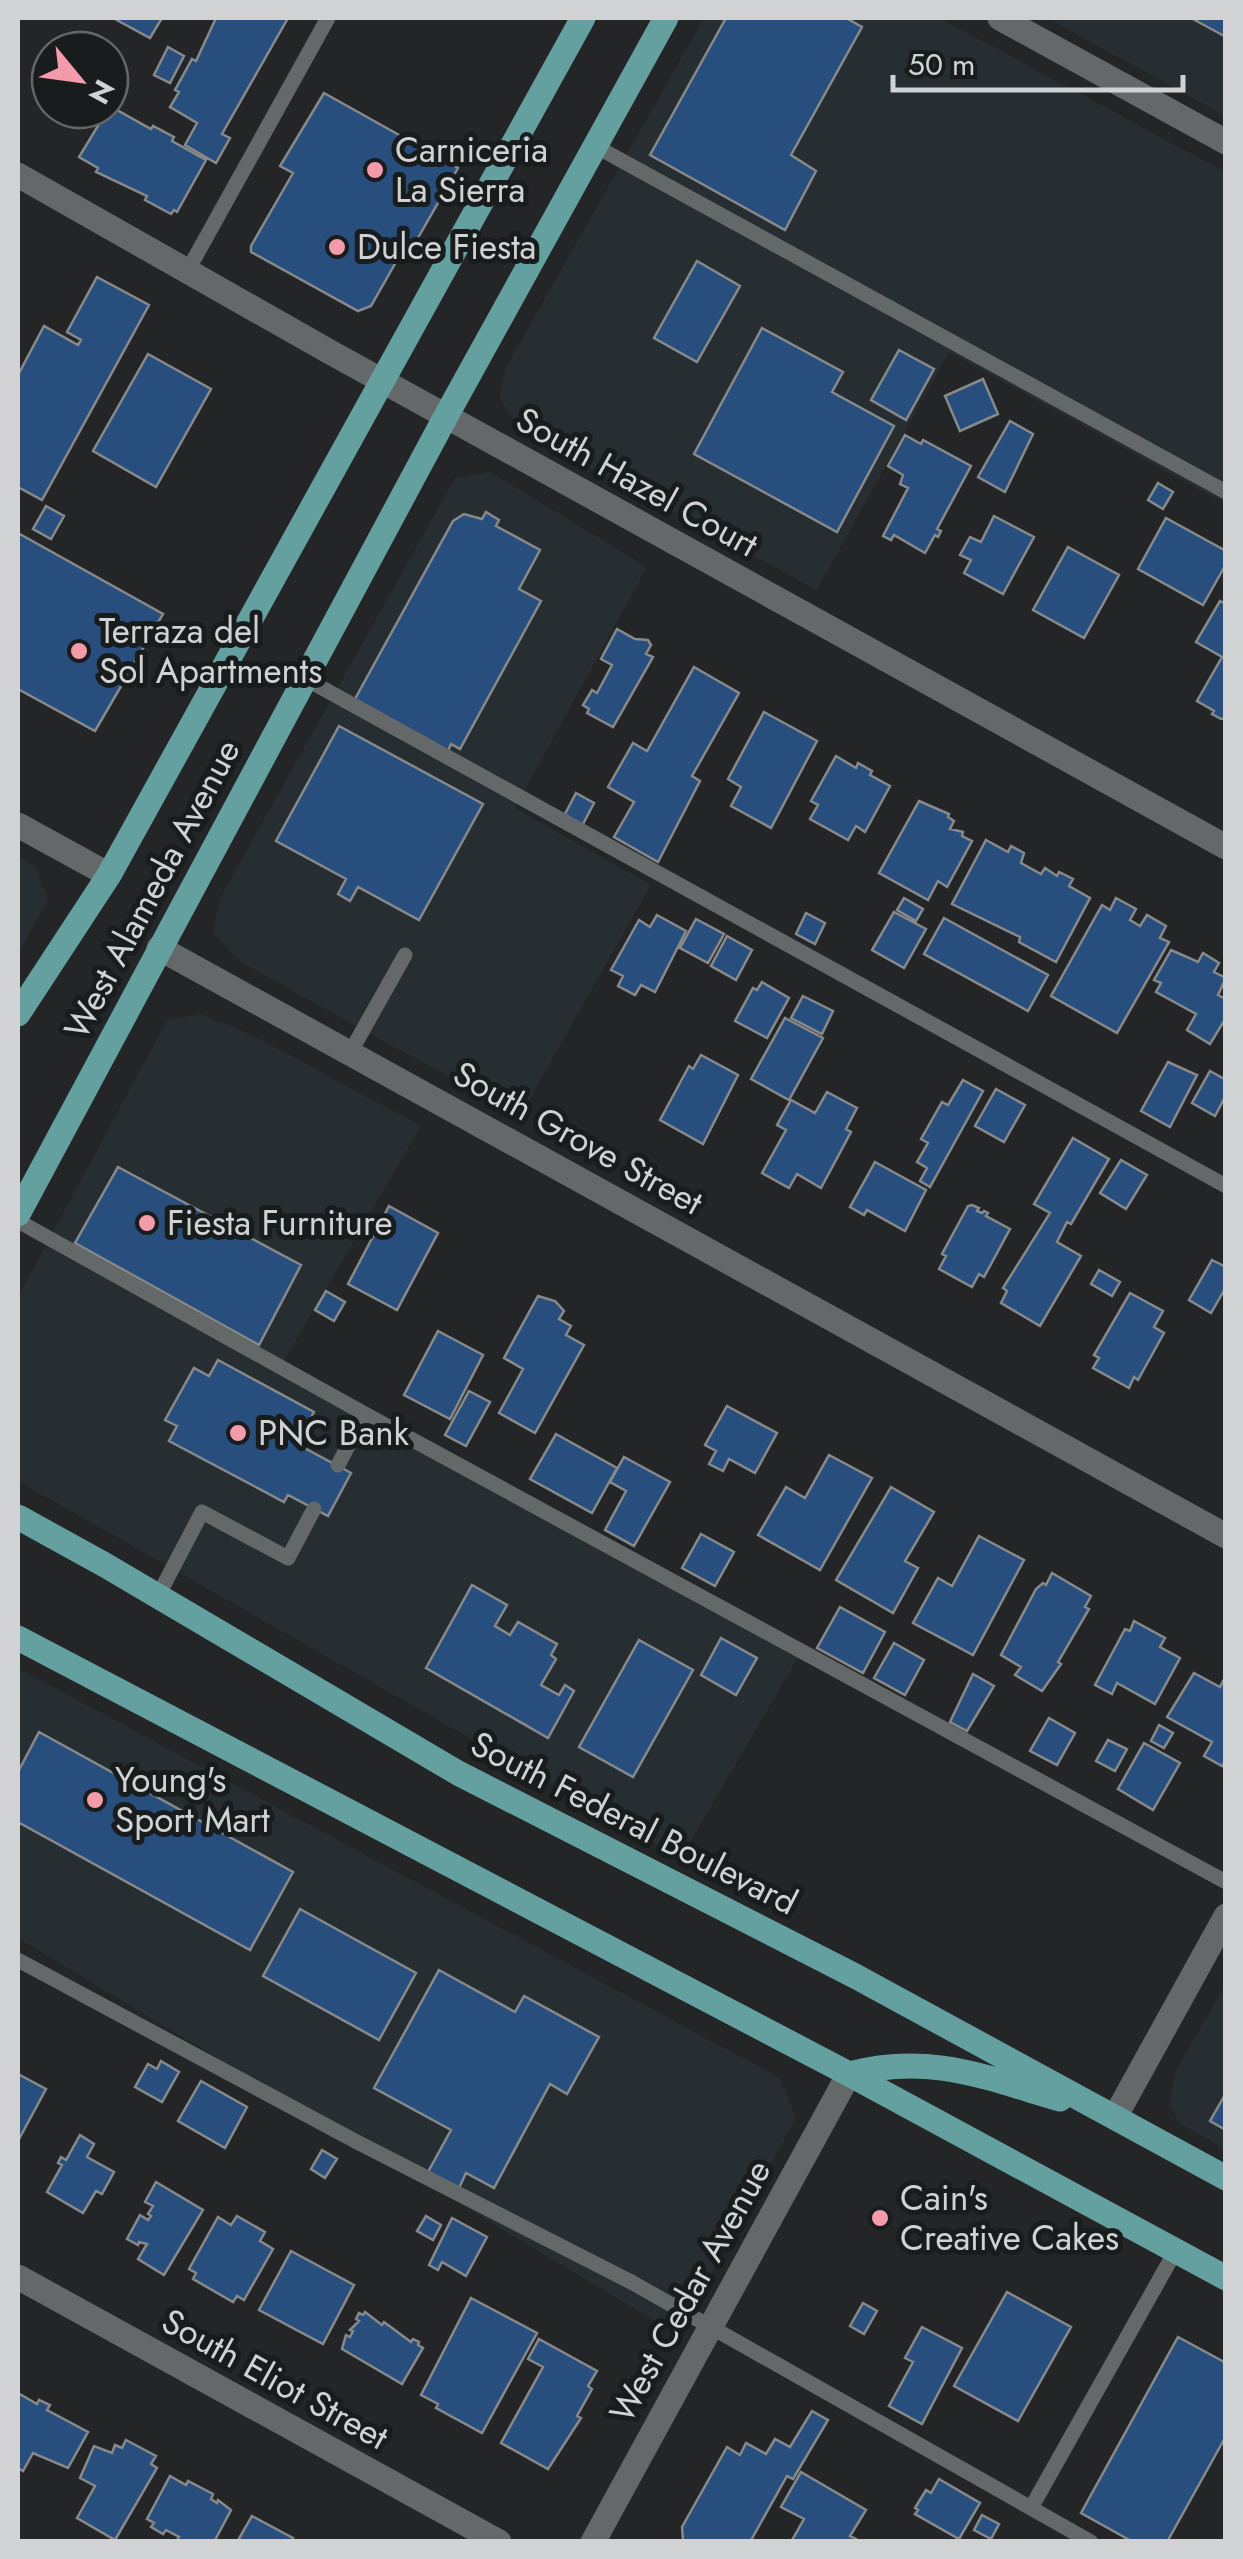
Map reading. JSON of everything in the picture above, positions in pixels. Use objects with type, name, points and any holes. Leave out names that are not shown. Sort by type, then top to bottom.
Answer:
[{"type":"main road","name":"West Alameda Avenue","points":[[18,1014],[108,875],[583,18]]},
{"type":"main road","name":"West Alameda Avenue","points":[[18,1218],[304,678],[666,18]]},
{"type":"main road","name":"South Federal Boulevard","points":[[18,1517],[458,1773],[855,1976],[1226,2178]]},
{"type":"main road","points":[[18,1638],[849,2074],[1226,2278]]},
{"type":"main road","points":[[849,2074],[896,2064],[936,2066],[1112,2115]]},
{"type":"street","points":[[1000,18],[1226,142]]},
{"type":"street","name":"South Hazel Court","points":[[18,174],[446,416],[1226,847]]},
{"type":"street","points":[[18,825],[108,875]]},
{"type":"street","name":"South Grove Street","points":[[159,948],[1226,1536]]},
{"type":"street","points":[[1112,2115],[1226,1916]]},
{"type":"street","name":"West Cedar Avenue","points":[[593,2542],[849,2074]]},
{"type":"street","name":"South Eliot Street","points":[[18,2278],[499,2542]]},
{"type":"lane","points":[[188,270],[328,18]]},
{"type":"lane","points":[[595,146],[1226,492]]},
{"type":"lane","points":[[304,678],[1226,1186]]},
{"type":"lane","points":[[350,1053],[405,955]]},
{"type":"lane","points":[[18,1218],[364,1414],[1226,1882]]},
{"type":"lane","points":[[338,1465],[364,1414]]},
{"type":"lane","points":[[158,1596],[202,1512],[288,1558],[314,1509]]},
{"type":"lane","points":[[18,1960],[357,2142],[634,2283],[1091,2542]]},
{"type":"lane","points":[[1031,2508],[1176,2250]]},
{"type":"shaded area","points":[[704,18],[940,18],[1225,172],[1224,503],[949,352],[817,590],[520,430],[499,397],[506,367]]},
{"type":"shaded area","points":[[1047,18],[1225,18],[1225,116]]},
{"type":"shaded area","points":[[490,472],[647,567],[515,808],[651,885],[520,1116],[240,962],[213,932],[220,898],[455,478]]},
{"type":"shaded area","points":[[18,856],[35,866],[48,899],[18,955]]},
{"type":"shaded area","points":[[202,1014],[260,1039],[421,1126],[284,1361],[799,1656],[681,1858],[18,1481],[18,1297],[167,1020]]},
{"type":"shaded area","points":[[18,1668],[780,2078],[796,2118],[678,2335],[18,1938]]},
{"type":"shaded area","points":[[1225,1985],[1225,2149],[1180,2124],[1169,2104],[1175,2072]]},
{"type":"building","points":[[113,18],[162,18],[150,38]]},
{"type":"building","points":[[216,18],[288,18],[222,134],[230,138],[216,163],[185,145],[197,123],[170,107],[179,92],[175,90],[192,59],[196,61]]},
{"type":"building","points":[[726,18],[846,18],[862,27],[791,155],[816,171],[785,230],[650,155]]},
{"type":"building","points":[[1191,18],[1226,18],[1226,37]]},
{"type":"building","points":[[168,47],[184,56],[170,83],[154,75]]},
{"type":"building","points":[[324,93],[458,168],[415,243],[409,239],[371,306],[358,311],[251,252],[293,173],[280,166]]},
{"type":"building","points":[[130,117],[174,137],[172,141],[206,160],[177,212],[171,214],[145,200],[147,196],[96,172],[98,168],[79,157],[95,130],[130,130]]},
{"type":"building","points":[[697,261],[740,286],[697,362],[654,338]]},
{"type":"building","points":[[97,277],[149,305],[42,500],[18,487],[18,375],[44,326],[78,345],[81,340],[67,332]]},
{"type":"building","points":[[762,328],[843,372],[832,392],[894,426],[837,532],[694,454]]},
{"type":"building","points":[[899,350],[934,369],[906,420],[871,400]]},
{"type":"building","points":[[148,354],[211,389],[156,487],[93,451]]},
{"type":"building","points":[[983,379],[998,414],[960,431],[945,396]]},
{"type":"building","points":[[1010,421],[1033,434],[1005,492],[978,477]]},
{"type":"building","points":[[905,435],[921,444],[923,440],[971,466],[937,529],[941,531],[938,537],[935,535],[925,553],[894,535],[891,540],[883,536],[908,488],[900,484],[903,475],[888,466]]},
{"type":"building","points":[[1158,483],[1173,492],[1163,509],[1148,500]]},
{"type":"building","points":[[46,506],[64,516],[51,539],[33,529]]},
{"type":"building","points":[[486,512],[499,520],[496,526],[540,550],[519,589],[541,601],[460,749],[451,744],[448,751],[355,699],[453,521],[464,514],[482,519]]},
{"type":"building","points":[[994,516],[1034,537],[1003,594],[964,573],[971,560],[960,555],[970,537],[981,542]]},
{"type":"building","points":[[1166,518],[1226,551],[1226,564],[1203,605],[1138,569]]},
{"type":"building","name":"Terraza del Sol Apartments","points":[[18,533],[163,614],[95,731],[18,689]]},
{"type":"building","points":[[1068,547],[1119,575],[1084,638],[1033,610]]},
{"type":"building","points":[[1220,601],[1226,604],[1226,718],[1221,719],[1197,701],[1222,657],[1196,642]]},
{"type":"building","points":[[617,629],[635,639],[648,640],[651,645],[646,654],[653,657],[613,727],[587,713],[589,709],[583,705],[592,690],[597,693],[612,665],[601,659]]},
{"type":"building","points":[[694,667],[739,693],[692,776],[700,781],[658,862],[614,837],[634,802],[608,787],[633,743],[647,751]]},
{"type":"building","points":[[764,712],[817,741],[771,828],[731,806],[741,787],[728,779]]},
{"type":"building","points":[[339,726],[483,804],[419,920],[358,887],[350,901],[338,894],[346,879],[276,841]]},
{"type":"building","points":[[836,756],[856,768],[858,763],[890,786],[865,832],[856,826],[848,840],[810,819],[818,805],[811,801]]},
{"type":"building","points":[[576,793],[594,803],[582,826],[564,816]]},
{"type":"building","points":[[919,801],[949,814],[954,821],[950,829],[963,832],[962,836],[972,841],[947,887],[938,881],[928,900],[879,873]]},
{"type":"building","points":[[986,840],[1008,852],[1011,846],[1024,853],[1021,863],[1041,874],[1045,868],[1057,876],[1059,872],[1073,879],[1069,886],[1090,898],[1056,962],[1019,942],[1020,937],[952,904]]},
{"type":"building","points":[[904,898],[923,909],[916,921],[897,910]]},
{"type":"building","points":[[1116,898],[1136,909],[1130,920],[1140,926],[1147,915],[1166,926],[1160,938],[1169,942],[1117,1033],[1051,996],[1102,905],[1110,910]]},
{"type":"building","points":[[894,912],[926,929],[904,968],[872,950]]},
{"type":"building","points":[[806,913],[825,923],[815,944],[796,934]]},
{"type":"building","points":[[657,915],[686,931],[655,992],[641,985],[635,995],[618,986],[623,976],[611,970],[639,920],[650,927]]},
{"type":"building","points":[[944,918],[1048,975],[1028,1011],[924,954]]},
{"type":"building","points":[[696,919],[724,934],[708,963],[680,948]]},
{"type":"building","points":[[727,936],[752,950],[736,980],[711,966]]},
{"type":"building","points":[[1171,950],[1198,962],[1203,953],[1219,963],[1214,972],[1226,978],[1218,995],[1226,999],[1226,1018],[1210,1044],[1187,1030],[1196,1014],[1156,992],[1161,983],[1154,980]]},
{"type":"building","points":[[762,982],[789,998],[767,1038],[735,1021],[753,988],[757,990]]},
{"type":"building","points":[[803,996],[833,1011],[822,1034],[791,1018]]},
{"type":"building","points":[[785,1018],[823,1038],[789,1100],[751,1079]]},
{"type":"building","points":[[701,1055],[738,1075],[703,1144],[660,1120],[689,1066],[693,1069]]},
{"type":"building","points":[[1168,1062],[1197,1075],[1170,1127],[1141,1111]]},
{"type":"building","points":[[1210,1071],[1226,1080],[1226,1095],[1215,1116],[1192,1103]]},
{"type":"building","points":[[963,1080],[983,1091],[930,1187],[920,1181],[927,1168],[917,1162],[928,1143],[921,1139],[942,1102],[948,1105]]},
{"type":"building","points":[[996,1089],[1025,1105],[1004,1142],[975,1126]]},
{"type":"building","points":[[827,1092],[857,1108],[846,1129],[851,1132],[821,1188],[797,1174],[789,1188],[762,1173],[786,1130],[777,1125],[791,1100],[815,1113]]},
{"type":"building","points":[[1073,1138],[1109,1159],[1057,1242],[1081,1256],[1040,1326],[1001,1303],[1007,1291],[1003,1288],[1050,1213],[1034,1204]]},
{"type":"building","points":[[1121,1160],[1147,1175],[1126,1209],[1100,1193]]},
{"type":"building","points":[[875,1162],[926,1190],[905,1231],[867,1210],[864,1215],[850,1207]]},
{"type":"building","points":[[118,1167],[301,1265],[259,1345],[75,1243]]},
{"type":"building","points":[[972,1205],[1010,1229],[984,1277],[979,1274],[972,1287],[939,1269],[946,1256],[942,1254]]},
{"type":"building","points":[[389,1206],[438,1233],[397,1310],[348,1284]]},
{"type":"building","points":[[1212,1260],[1226,1267],[1226,1287],[1211,1313],[1189,1300]]},
{"type":"building","points":[[1099,1270],[1120,1282],[1112,1296],[1091,1284]]},
{"type":"building","points":[[326,1291],[345,1302],[334,1321],[315,1310]]},
{"type":"building","points":[[1130,1293],[1163,1311],[1154,1327],[1164,1333],[1138,1380],[1134,1377],[1129,1388],[1093,1368],[1099,1358],[1094,1355]]},
{"type":"building","points":[[538,1296],[555,1301],[564,1311],[559,1319],[571,1326],[566,1335],[584,1345],[535,1433],[499,1413],[523,1369],[504,1358]]},
{"type":"building","points":[[438,1331],[483,1355],[450,1419],[404,1395]]},
{"type":"building","name":"PNC Bank","points":[[218,1360],[314,1412],[297,1444],[351,1473],[328,1516],[288,1495],[284,1502],[169,1441],[177,1426],[165,1420],[194,1368],[209,1376]]},
{"type":"building","points":[[469,1391],[490,1402],[466,1446],[445,1435]]},
{"type":"building","points":[[727,1406],[777,1433],[755,1473],[729,1459],[723,1471],[709,1464],[716,1451],[705,1445]]},
{"type":"building","points":[[556,1434],[617,1468],[592,1513],[530,1479]]},
{"type":"building","points":[[829,1455],[872,1478],[820,1570],[758,1535],[786,1487],[805,1498]]},
{"type":"building","points":[[624,1457],[670,1482],[634,1546],[605,1530],[626,1491],[610,1482]]},
{"type":"building","points":[[891,1487],[934,1512],[905,1561],[918,1568],[893,1613],[836,1580]]},
{"type":"building","points":[[701,1534],[734,1552],[715,1586],[682,1568]]},
{"type":"building","points":[[979,1536],[1024,1560],[973,1655],[913,1623],[938,1578],[952,1586]]},
{"type":"building","points":[[1052,1573],[1091,1596],[1085,1607],[1089,1609],[1058,1662],[1061,1664],[1042,1691],[1015,1675],[1021,1667],[1001,1655],[1036,1589],[1046,1585]]},
{"type":"building","points":[[472,1585],[507,1605],[495,1626],[510,1635],[518,1622],[557,1644],[551,1655],[556,1659],[541,1685],[559,1695],[565,1685],[574,1691],[548,1738],[426,1668]]},
{"type":"building","points":[[840,1607],[885,1632],[863,1673],[817,1648]]},
{"type":"building","points":[[1134,1621],[1165,1638],[1160,1647],[1180,1658],[1155,1704],[1117,1683],[1112,1694],[1095,1685],[1125,1629],[1130,1631]]},
{"type":"building","points":[[721,1638],[757,1658],[736,1695],[701,1675]]},
{"type":"building","points":[[639,1640],[693,1670],[633,1777],[579,1747]]},
{"type":"building","points":[[894,1643],[924,1660],[905,1695],[874,1678]]},
{"type":"building","points":[[1194,1673],[1220,1687],[1223,1681],[1226,1683],[1226,1759],[1222,1766],[1204,1756],[1212,1742],[1167,1717]]},
{"type":"building","points":[[973,1674],[994,1686],[967,1731],[950,1722]]},
{"type":"building","points":[[1049,1718],[1075,1733],[1057,1765],[1030,1751]]},
{"type":"building","points":[[1159,1725],[1173,1733],[1164,1748],[1151,1741]]},
{"type":"building","points":[[39,1732],[293,1872],[250,1950],[18,1822],[18,1772]]},
{"type":"building","points":[[1108,1740],[1127,1749],[1115,1771],[1096,1761]]},
{"type":"building","points":[[1144,1743],[1180,1763],[1153,1810],[1118,1789]]},
{"type":"building","points":[[300,1909],[416,1973],[379,2040],[263,1976]]},
{"type":"building","points":[[439,1970],[515,2012],[524,1996],[599,2037],[567,2094],[550,2084],[494,2188],[466,2173],[459,2188],[428,2172],[451,2130],[374,2088]]},
{"type":"building","points":[[161,2061],[179,2072],[162,2102],[135,2087],[148,2064],[157,2069]]},
{"type":"building","points":[[18,2074],[46,2089],[18,2141]]},
{"type":"building","points":[[201,2081],[247,2107],[225,2148],[178,2121]]},
{"type":"building","points":[[1226,2093],[1226,2130],[1210,2121]]},
{"type":"building","points":[[80,2135],[94,2144],[87,2157],[114,2172],[102,2194],[96,2191],[83,2213],[47,2192],[62,2165],[58,2163],[61,2157],[66,2160]]},
{"type":"building","points":[[322,2150],[337,2159],[325,2178],[311,2169]]},
{"type":"building","points":[[156,2182],[203,2210],[164,2275],[138,2259],[147,2244],[138,2245],[127,2239],[140,2215],[148,2220],[151,2216],[148,2214],[153,2206],[145,2202]]},
{"type":"building","points":[[237,2216],[265,2232],[260,2241],[273,2249],[244,2300],[237,2296],[233,2302],[193,2279],[196,2273],[189,2269],[218,2217],[231,2225]]},
{"type":"building","points":[[426,2216],[441,2225],[433,2240],[417,2231]]},
{"type":"building","points":[[452,2218],[487,2237],[466,2276],[442,2262],[438,2270],[429,2265]]},
{"type":"building","points":[[291,2251],[354,2285],[323,2344],[259,2310]]},
{"type":"building","points":[[1007,2292],[1071,2327],[1018,2421],[954,2386]]},
{"type":"building","points":[[471,2298],[537,2333],[482,2433],[436,2408],[438,2404],[421,2395]]},
{"type":"building","points":[[863,2303],[877,2311],[864,2334],[850,2326]]},
{"type":"building","points":[[365,2312],[423,2348],[402,2384],[342,2349],[346,2335],[350,2337],[350,2330],[359,2321],[359,2313]]},
{"type":"building","points":[[922,2327],[962,2348],[922,2424],[889,2406],[913,2362],[905,2358]]},
{"type":"building","points":[[1178,2337],[1226,2363],[1226,2436],[1167,2542],[1133,2542],[1081,2513]]},
{"type":"building","points":[[539,2339],[597,2371],[577,2416],[581,2418],[548,2469],[501,2443],[543,2367],[528,2359]]},
{"type":"building","points":[[18,2393],[37,2404],[39,2400],[50,2405],[47,2410],[88,2432],[68,2468],[33,2453],[23,2471],[18,2468]]},
{"type":"building","points":[[812,2411],[828,2420],[793,2479],[787,2476],[750,2542],[683,2540],[682,2527],[727,2447],[740,2455],[746,2443],[766,2454],[775,2439],[790,2447]]},
{"type":"building","points":[[126,2440],[156,2456],[151,2464],[157,2468],[115,2540],[77,2518],[95,2486],[80,2478],[94,2446],[112,2453],[115,2445],[122,2448]]},
{"type":"building","points":[[801,2472],[866,2510],[850,2536],[856,2539],[854,2542],[791,2542],[804,2519],[781,2507]]},
{"type":"building","points":[[170,2476],[213,2494],[211,2499],[231,2510],[214,2542],[176,2542],[179,2537],[151,2527],[154,2523],[147,2519]]},
{"type":"building","points":[[939,2479],[980,2503],[959,2539],[915,2514],[926,2490],[931,2493]]},
{"type":"building","points":[[982,2515],[999,2524],[991,2539],[974,2530]]},
{"type":"building","points":[[252,2516],[293,2538],[291,2542],[237,2542]]},
{"type":"place","name":"Carniceria La Sierra","points":[[375,170]]},
{"type":"place","name":"Dulce Fiesta","points":[[337,247]]},
{"type":"place","name":"Terraza del Sol Apartments","points":[[79,651]]},
{"type":"place","name":"Fiesta Furniture","points":[[147,1223]]},
{"type":"place","name":"PNC Bank","points":[[238,1433]]},
{"type":"place","name":"Young's Sport Mart","points":[[95,1800]]},
{"type":"place","name":"Cain's Creative Cakes","points":[[880,2218]]}]
